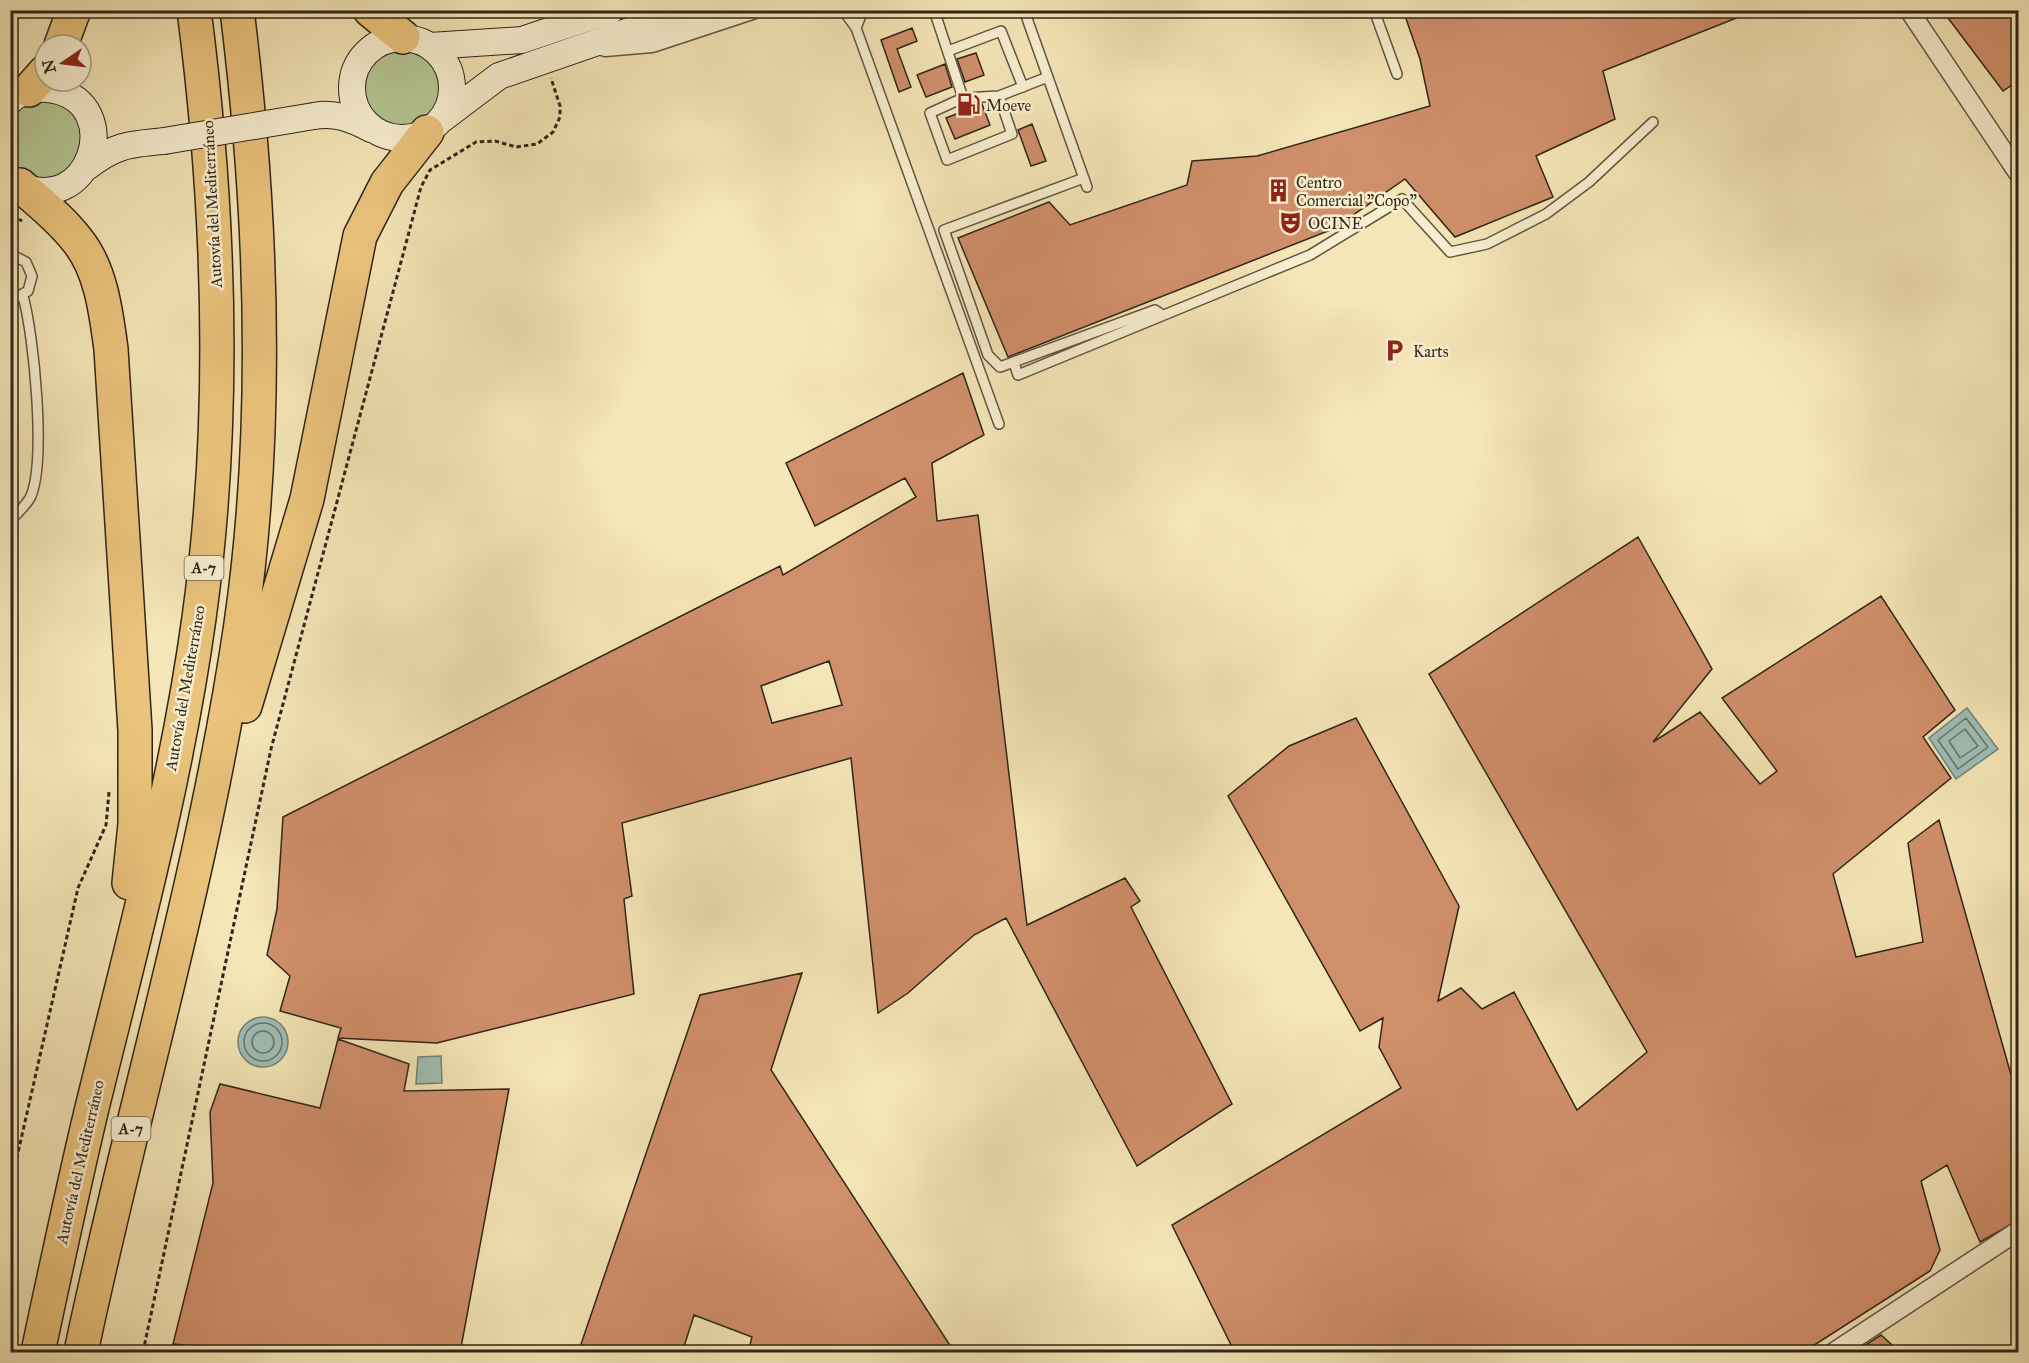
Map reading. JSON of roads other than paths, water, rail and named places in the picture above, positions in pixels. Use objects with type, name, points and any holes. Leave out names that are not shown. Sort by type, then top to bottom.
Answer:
[{"type":"highway","points":[[65,33],[74,10]]},
{"type":"highway","name":"Autovía del Mediterráneo","points":[[38,1353],[91,1114],[145,897],[181,723],[199,617],[210,518],[216,382],[216,267],[207,111],[194,10]]},
{"type":"highway","name":"A-7","points":[[81,1353],[124,1158],[186,906],[225,720],[241,622],[252,522],[259,383],[258,266],[249,107],[237,10]]},
{"type":"highway","points":[[370,10],[417,42]]},
{"type":"highway","points":[[186,906],[307,499],[360,236],[387,183],[435,126]]},
{"type":"highway","points":[[15,182],[78,241],[93,269],[105,305],[111,349],[135,730],[135,824],[128,899],[91,1114]]},
{"type":"main road","points":[[319,115],[344,100],[365,54],[389,39],[417,42],[522,40],[611,10]]},
{"type":"main road","points":[[15,182],[36,191],[62,187],[76,179],[108,150],[132,144],[164,141],[319,115],[349,117],[374,130],[400,139],[435,126],[499,75],[690,10]]},
{"type":"main road","points":[[417,42],[446,65],[453,89],[450,105],[435,126]]},
{"type":"main road","points":[[352,79],[352,94],[356,108],[363,120],[374,130]]},
{"type":"main road","points":[[28,87],[61,91],[75,99],[109,133],[132,144]]},
{"type":"main road","points":[[86,111],[94,139],[93,154],[87,167]]},
{"type":"street","points":[[576,49],[652,43],[752,10]]},
{"type":"street","points":[[1909,10],[2019,173]]},
{"type":"street","points":[[1834,1353],[2019,1232]]},
{"type":"lane","points":[[843,10],[856,28],[999,424]]},
{"type":"lane","points":[[856,28],[862,10]]},
{"type":"lane","points":[[934,10],[963,98]]},
{"type":"lane","points":[[1024,10],[1086,182],[944,230],[988,355],[1000,367],[1155,310],[1161,314]]},
{"type":"lane","points":[[1374,10],[1397,74]]},
{"type":"lane","points":[[948,51],[1001,31],[1023,87]]},
{"type":"lane","points":[[999,96],[1012,134],[947,160],[930,113],[963,98],[999,96],[1047,77]]},
{"type":"lane","points":[[1015,366],[1018,375],[1161,314],[1310,255],[1402,199],[1450,252],[1487,244],[1546,214],[1589,182],[1653,122]]},
{"type":"lane","points":[[10,254],[21,257],[30,268],[31,284],[23,296],[10,301]]},
{"type":"lane","points":[[10,521],[30,498],[36,476],[38,450],[30,324],[23,296]]},
{"type":"water","points":[[1967,708],[1998,749],[1956,779],[1929,738]]},
{"type":"water","points":[[263,1017],[281,1024],[288,1042],[281,1060],[263,1067],[245,1060],[238,1042],[245,1024]]},
{"type":"water","points":[[441,1056],[442,1083],[416,1084],[418,1057]]},
{"type":"place","name":"Moeve","points":[[968,105]]},
{"type":"place","name":"Centro Comercial \"Copo\"","points":[[1278,191]]},
{"type":"place","name":"OCINE","points":[[1290,223]]},
{"type":"place","name":"Karts","points":[[1395,351]]}]
